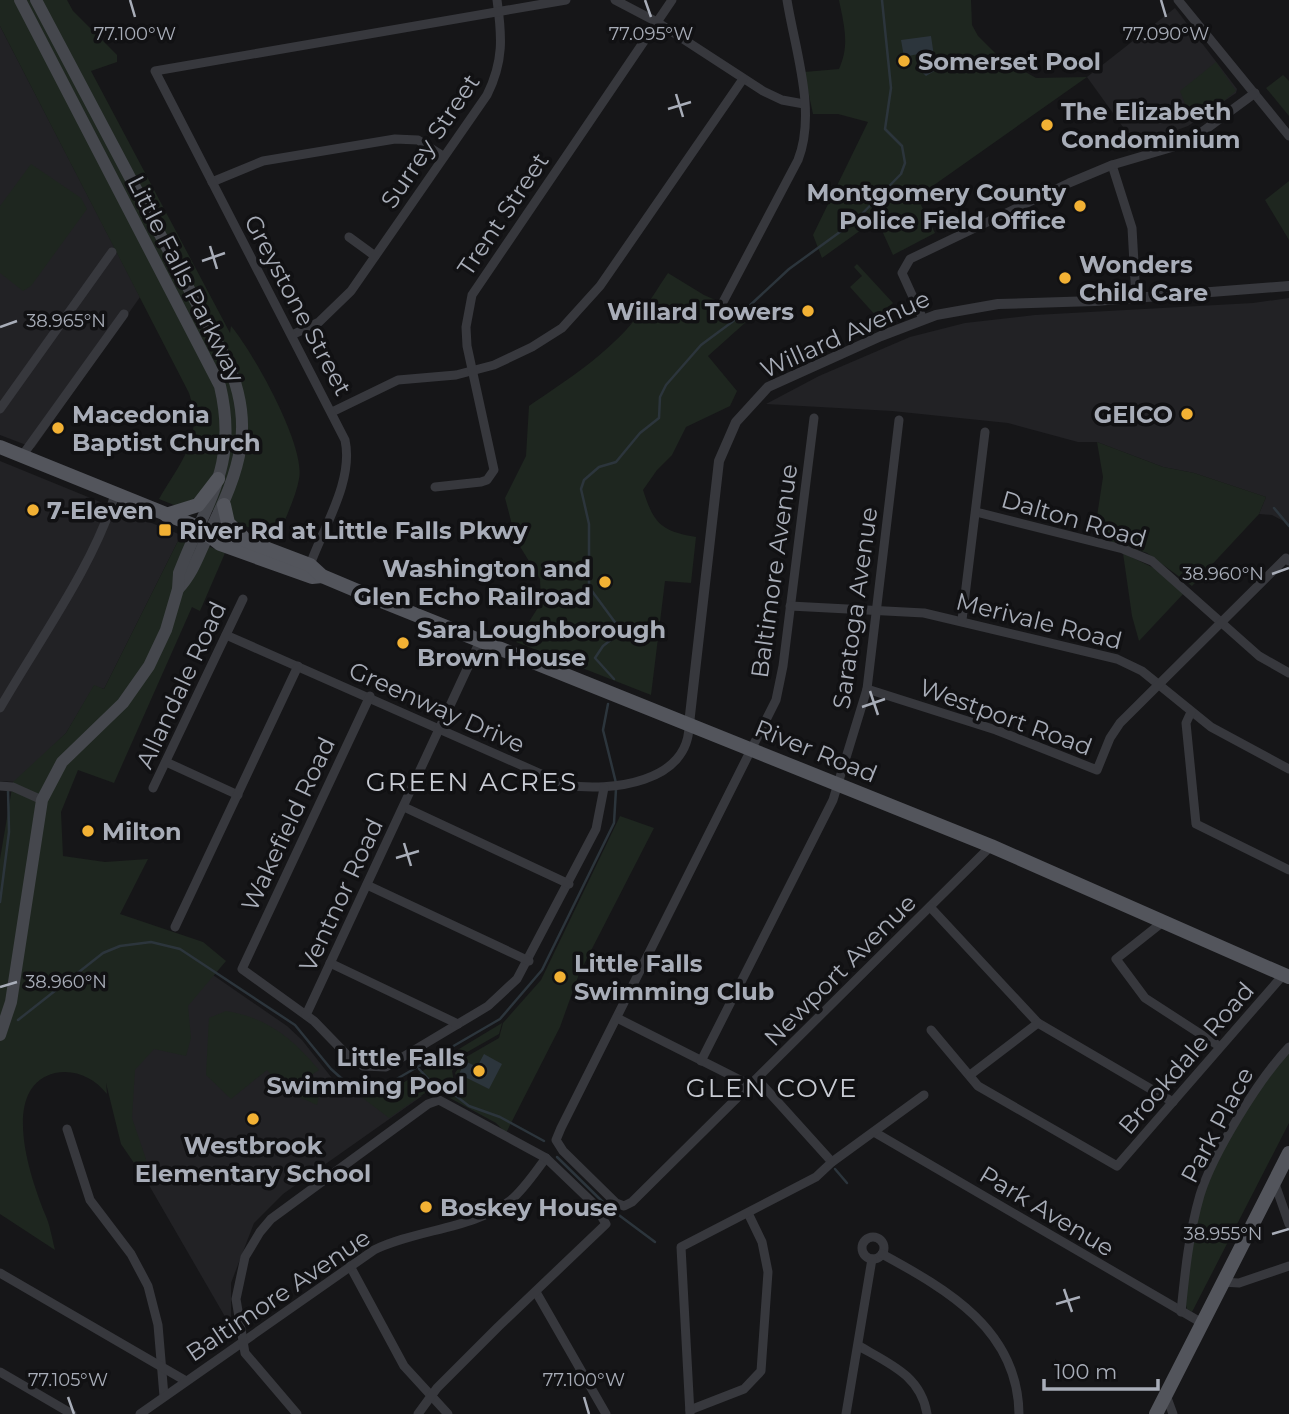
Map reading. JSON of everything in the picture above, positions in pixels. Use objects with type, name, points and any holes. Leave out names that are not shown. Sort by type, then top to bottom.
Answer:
[{"type":"main road","name":"Little Falls Parkway","points":[[0,1035],[11,1002],[42,800],[62,762],[123,703],[161,644],[178,589],[191,576],[225,462],[227,436],[220,386],[20,0]]},
{"type":"main road","name":"Little Falls Parkway","points":[[36,0],[235,381],[241,406],[242,442],[235,476],[223,505],[203,530]]},
{"type":"main road","name":"River Road","points":[[0,447],[203,530],[220,544],[312,577],[322,576]]},
{"type":"main road","points":[[166,514],[198,505],[218,479]]},
{"type":"main road","points":[[223,505],[229,523],[249,542]]},
{"type":"main road","name":"River Road","points":[[203,530],[223,532],[310,565],[322,576],[991,846],[1286,975]]},
{"type":"main road","points":[[267,561],[278,561],[303,570],[310,565]]},
{"type":"main road","points":[[1156,1414],[1289,1153]]},
{"type":"street","name":"Surrey Street","points":[[292,335],[319,322],[337,307],[487,95],[496,77],[503,46],[497,0]]},
{"type":"street","points":[[499,12],[566,0]]},
{"type":"street","points":[[615,0],[657,22],[743,79],[782,100],[804,104]]},
{"type":"street","name":"Trent Street","points":[[435,487],[481,482],[487,480],[494,470],[471,371],[466,327],[477,287],[672,0]]},
{"type":"street","points":[[723,302],[798,160],[806,136],[804,104],[787,0]]},
{"type":"street","points":[[1178,0],[1289,136]]},
{"type":"street","points":[[1187,0],[1189,12]]},
{"type":"street","name":"Greystone Street","points":[[310,565],[347,463],[345,440],[156,71],[499,12]]},
{"type":"street","points":[[332,412],[398,380],[471,371],[532,347],[562,328],[587,304],[743,79]]},
{"type":"street","points":[[923,319],[902,273],[910,259],[1112,165],[1187,143],[1255,93]]},
{"type":"street","points":[[212,182],[262,161],[395,139],[418,140],[443,156]]},
{"type":"street","points":[[1112,165],[1132,228],[1136,298]]},
{"type":"street","points":[[349,237],[374,256]]},
{"type":"street","points":[[0,409],[112,251]]},
{"type":"street","name":"Willard Avenue","points":[[689,724],[716,476],[732,429],[751,402],[774,384],[923,319],[998,304],[1136,298],[1289,286]]},
{"type":"street","points":[[22,456],[124,314]]},
{"type":"street","name":"Baltimore Avenue","points":[[624,1206],[616,1203],[591,1181],[556,1140],[776,700],[814,418]]},
{"type":"street","name":"Saratoga Avenue","points":[[701,1061],[833,800],[838,784],[867,689],[899,420]]},
{"type":"street","points":[[962,620],[985,432]]},
{"type":"street","points":[[0,708],[81,569],[109,515],[115,494]]},
{"type":"street","name":"Dalton Road","points":[[976,512],[1141,555],[1169,573],[1259,656],[1289,673]]},
{"type":"street","name":"Westport Road","points":[[867,689],[996,730],[1097,770],[1110,738],[1158,684],[1288,559]]},
{"type":"street","name":"Allandale Road","points":[[153,788],[243,599]]},
{"type":"street","name":"Merivale Road","points":[[790,606],[924,613],[1117,659],[1142,671],[1191,712],[1236,742],[1289,769]]},
{"type":"street","name":"Greenway Drive","points":[[226,635],[370,696],[554,782],[581,788],[612,788],[659,772],[672,763],[686,747],[689,724]]},
{"type":"street","name":"Ventnor Road","points":[[306,1015],[481,639]]},
{"type":"street","points":[[175,927],[298,666]]},
{"type":"street","name":"Wakefield Road","points":[[306,1015],[242,969],[370,696]]},
{"type":"street","points":[[1191,712],[1186,723],[1196,824],[1289,870]]},
{"type":"street","points":[[166,762],[238,794]]},
{"type":"street","points":[[1,786],[42,800]]},
{"type":"street","points":[[306,1015],[347,1055],[363,1066],[378,1069],[458,1024],[502,995],[530,961],[596,829],[612,788]]},
{"type":"street","points":[[404,807],[569,884]]},
{"type":"street","name":"Newport Avenue","points":[[624,1206],[632,1202],[991,846]]},
{"type":"street","points":[[367,885],[530,961]]},
{"type":"street","points":[[931,908],[1038,1023],[1173,1102]]},
{"type":"street","points":[[1164,921],[1116,959],[1145,998],[1219,1045]]},
{"type":"street","points":[[330,962],[458,1024]]},
{"type":"street","name":"Brookdale Road","points":[[970,1075],[978,1086],[1117,1166],[1219,1045],[1286,975]]},
{"type":"street","points":[[617,1018],[701,1061],[753,1082],[832,1162]]},
{"type":"street","points":[[931,1030],[970,1075],[1038,1023]]},
{"type":"street","name":"Park Place","points":[[1181,1312],[1190,1236],[1200,1193],[1261,1080],[1289,1047]]},
{"type":"street","points":[[748,1213],[762,1242],[768,1272],[761,1371],[744,1389],[690,1412],[681,1247],[816,1177],[832,1162],[924,1095]]},
{"type":"street","points":[[297,1414],[245,1353],[241,1343],[236,1314],[238,1280],[245,1257],[271,1219],[428,1104],[439,1100],[546,1158],[594,1204],[606,1224],[430,1397],[418,1414]]},
{"type":"street","points":[[66,1129],[90,1200],[131,1254],[148,1286],[158,1325],[164,1396]]},
{"type":"street","name":"Park Avenue","points":[[874,1132],[1202,1323]]},
{"type":"street","name":"Baltimore Avenue","points":[[140,1414],[350,1266],[397,1239],[468,1221],[494,1211],[521,1191],[546,1158]]},
{"type":"street","points":[[1275,1181],[1289,1224]]},
{"type":"street","points":[[869,1237],[881,1240],[883,1254],[872,1259],[865,1256],[862,1249],[869,1237]]},
{"type":"street","points":[[883,1254],[950,1293],[989,1328],[1008,1364],[1018,1414]]},
{"type":"street","points":[[846,1414],[872,1259]]},
{"type":"street","points":[[350,1266],[399,1357],[430,1397],[448,1414]]},
{"type":"street","points":[[1222,1282],[1239,1283],[1289,1266]]},
{"type":"street","points":[[0,1273],[186,1381]]},
{"type":"street","points":[[536,1292],[606,1414]]},
{"type":"street","points":[[859,1346],[913,1380],[924,1400],[927,1414]]},
{"type":"street","points":[[0,1372],[72,1414]]},
{"type":"street","points":[[1166,1395],[1173,1414]]},
{"type":"shaded area","points":[[0,0],[67,0],[73,11],[117,55],[117,62],[91,71],[230,333],[231,326],[264,377],[294,445],[299,464],[298,485],[281,530],[276,528],[272,538],[198,504],[179,507],[159,499],[182,461],[192,436],[194,423],[189,393],[0,26]]},
{"type":"shaded area","points":[[839,0],[971,0],[972,25],[978,36],[998,56],[1036,78],[1087,77],[917,197],[935,233],[893,255],[879,224],[861,230],[822,258],[813,235],[868,122],[838,114],[813,114],[804,72],[839,69],[845,43]]},
{"type":"shaded area","points":[[1175,8],[1237,89],[1236,93],[1188,126],[1136,145],[1087,77]]},
{"type":"shaded area","points":[[0,26],[140,297],[34,448],[0,435]]},
{"type":"shaded area","points":[[931,36],[936,70],[926,76],[920,70],[918,54],[904,57],[901,40]]},
{"type":"shaded area","points":[[1216,62],[1236,91],[1198,122],[1186,106],[1180,91]]},
{"type":"shaded area","points":[[1283,75],[1289,81],[1289,116],[1266,88]]},
{"type":"shaded area","points":[[31,164],[81,198],[87,209],[31,286],[23,291],[0,273],[0,206]]},
{"type":"shaded area","points":[[1289,181],[1289,240],[1265,200]]},
{"type":"shaded area","points":[[857,264],[893,303],[877,317],[850,287],[862,276],[854,267]]},
{"type":"shaded area","points":[[668,273],[704,295],[738,310],[746,322],[708,356],[737,391],[730,406],[686,427],[672,455],[643,490],[651,511],[660,524],[674,532],[696,537],[691,583],[665,581],[651,695],[516,642],[541,603],[540,579],[516,540],[505,498],[526,456],[529,406],[586,366],[613,343],[641,312]]},
{"type":"shaded area","points":[[1289,298],[1289,524],[1272,515],[1259,514],[1266,497],[1194,473],[1163,467],[1097,442],[1078,442],[1008,423],[892,411],[766,404],[819,376],[910,337],[965,323],[1035,315],[1253,303]]},
{"type":"shaded area","points":[[1097,442],[1163,467],[1194,473],[1266,497],[1259,514],[1192,586],[1147,553],[1094,536],[1103,477]]},
{"type":"shaded area","points":[[0,461],[181,535],[104,689],[94,686],[66,733],[16,782],[0,781]]},
{"type":"shaded area","points":[[181,535],[225,553],[200,611],[192,607],[114,783],[78,770],[61,812],[63,856],[105,862],[148,859],[120,914],[203,942],[226,961],[188,1006],[191,1038],[186,1056],[154,1049],[135,1070],[132,1118],[146,1159],[145,1179],[121,1144],[106,1083],[107,1094],[84,1076],[70,1072],[55,1073],[38,1081],[28,1095],[23,1113],[23,1134],[32,1177],[55,1250],[0,1214],[0,859],[13,782],[66,733],[94,685],[104,689]]},
{"type":"shaded area","points":[[1123,553],[1158,570],[1184,593],[1139,641],[1132,616]]},
{"type":"shaded area","name":"Little Falls Swimming Club","points":[[620,816],[654,828],[579,974],[560,1027],[506,1133],[496,1123],[437,1091],[425,1093],[389,1118],[355,1092],[396,1087],[502,1023],[499,1034],[462,1055],[452,1071],[454,1082],[460,1084],[455,1073],[466,1057],[499,1038],[503,1023],[541,980]]},
{"type":"shaded area","name":"Westbrook Elementary School","points":[[113,955],[184,955],[287,1026],[302,1040],[335,1082],[357,1095],[389,1089],[422,1096],[283,1194],[254,1223],[231,1283],[231,1327],[124,1142]]},
{"type":"shaded area","points":[[226,1011],[267,1024],[289,1039],[309,1059],[319,1070],[310,1076],[322,1080],[317,1105],[295,1095],[300,1082],[286,1092],[267,1070],[231,1099],[206,1075],[209,1018]]},
{"type":"shaded area","points":[[1289,1052],[1289,1123],[1192,1312],[1187,1309],[1185,1302],[1194,1231],[1204,1190],[1230,1136]]},
{"type":"shaded area","name":"Little Falls Swimming Pool","points":[[484,1054],[502,1064],[489,1089],[459,1074],[465,1061],[477,1067]]},
{"type":"waterway","points":[[614,679],[595,658],[603,646],[617,635],[617,625],[589,587],[589,524],[581,489],[584,480],[599,467],[616,462],[640,433],[659,418],[660,397],[666,385],[701,345],[732,322],[789,269],[855,221],[901,174],[905,163],[902,146],[885,129],[891,88],[882,0]]},
{"type":"waterway","points":[[1274,508],[1289,526]]},
{"type":"waterway","points":[[608,704],[603,730],[616,783]]},
{"type":"waterway","points":[[0,902],[9,832],[8,789]]},
{"type":"waterway","points":[[18,1020],[103,953],[120,946],[151,942],[180,949],[295,1025],[331,1069],[350,1086],[362,1088],[388,1084],[500,1019],[542,970],[614,823],[616,789]]},
{"type":"waterway","points":[[419,1069],[434,1085],[447,1089],[469,1106],[500,1117],[544,1141]]},
{"type":"waterway","points":[[557,1157],[608,1207],[655,1242]]},
{"type":"waterway","points":[[835,1169],[847,1183]]},
{"type":"place","name":"Somerset Pool","points":[[904,61]]},
{"type":"place","name":"The Elizabeth Condominium","points":[[1047,125]]},
{"type":"place","name":"Montgomery County Police Field Office","points":[[1080,206]]},
{"type":"place","name":"Wonders Child Care","points":[[1065,278]]},
{"type":"place","name":"Willard Towers","points":[[808,311]]},
{"type":"place","name":"GEICO","points":[[1187,414]]},
{"type":"place","name":"Macedonia Baptist Church","points":[[58,428]]},
{"type":"place","name":"7-Eleven","points":[[33,510]]},
{"type":"place","name":"River Rd at Little Falls Pkwy","points":[[165,530]]},
{"type":"place","name":"Washington and Glen Echo Railroad","points":[[605,582]]},
{"type":"place","name":"Sara Loughborough Brown House","points":[[403,643]]},
{"type":"place","name":"Milton","points":[[88,831]]},
{"type":"place","name":"Little Falls Swimming Club","points":[[560,977]]},
{"type":"place","name":"Little Falls Swimming Pool","points":[[479,1071]]},
{"type":"place","name":"Westbrook Elementary School","points":[[253,1119]]},
{"type":"place","name":"Boskey House","points":[[426,1207]]},
{"type":"district","name":"GREEN ACRES","points":[[472,782]]},
{"type":"district","name":"GLEN COVE","points":[[772,1088]]}]
